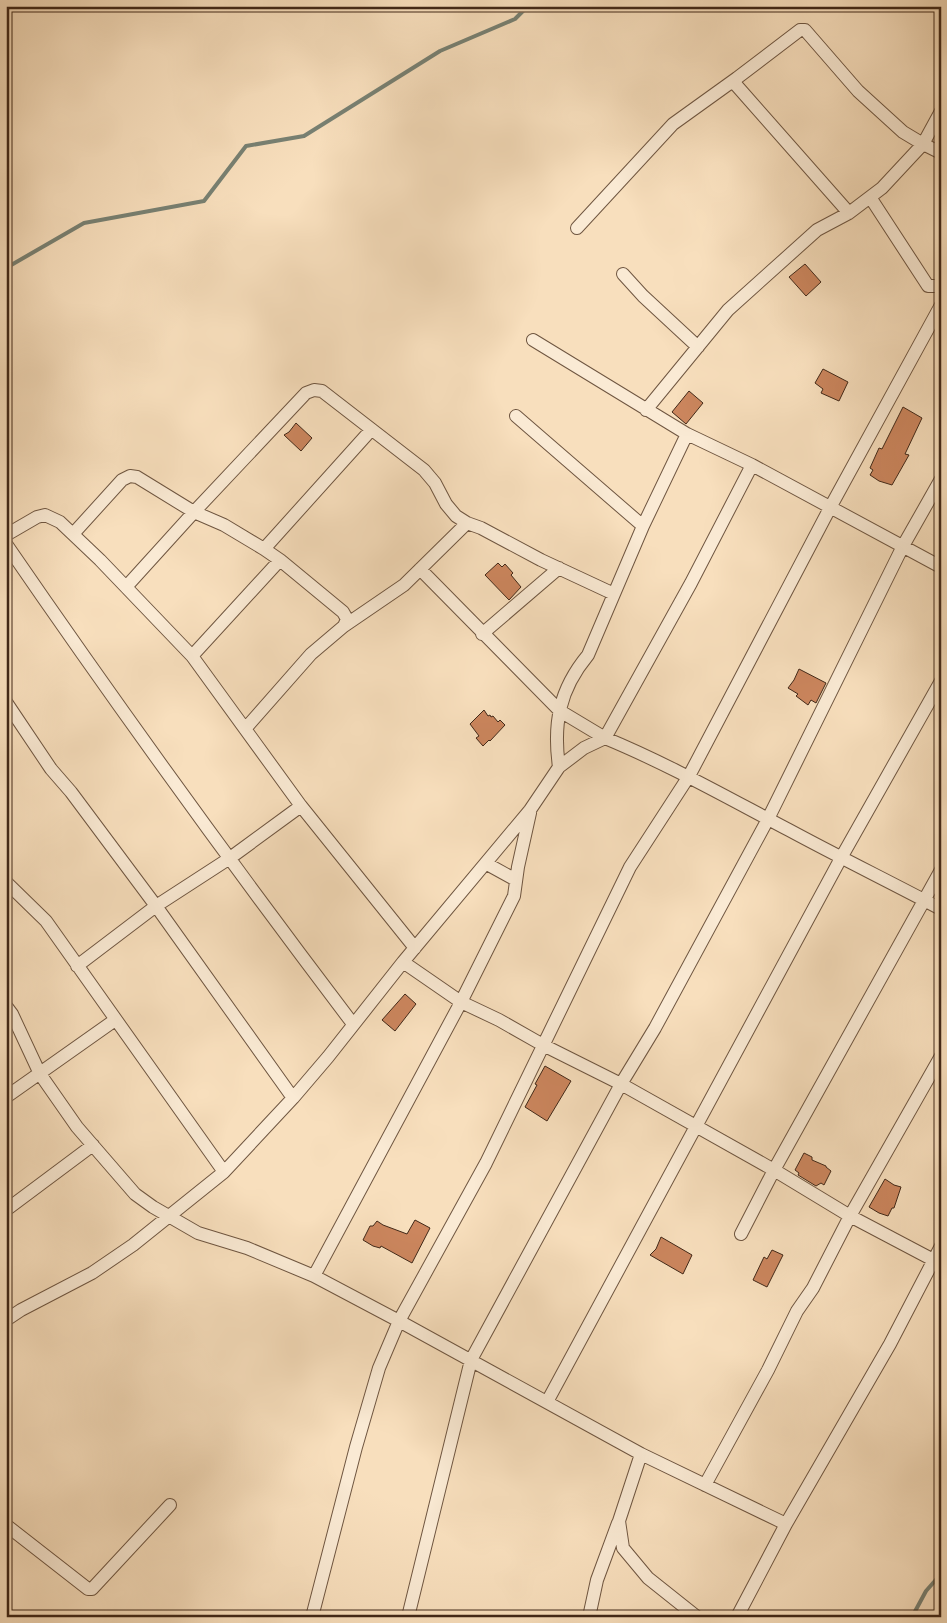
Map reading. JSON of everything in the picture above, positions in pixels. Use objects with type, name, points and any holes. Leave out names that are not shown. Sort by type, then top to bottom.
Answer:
[{"type":"street","points":[[577,228],[673,124],[802,29],[858,91],[903,132],[941,153]]},
{"type":"street","points":[[737,78],[735,82],[737,86],[849,213]]},
{"type":"street","points":[[646,410],[728,310],[817,230],[849,213],[882,188],[923,144],[941,111]]},
{"type":"street","points":[[870,197],[928,286],[941,286]]},
{"type":"street","points":[[623,274],[698,347]]},
{"type":"street","points":[[312,1617],[356,1447],[379,1368],[400,1321],[486,1163],[630,866],[689,776],[831,506],[941,305]]},
{"type":"street","points":[[533,340],[687,434],[831,506],[941,567]]},
{"type":"street","points":[[126,587],[306,393],[314,390],[322,391],[424,470],[435,483],[446,504],[456,516],[614,594]]},
{"type":"street","points":[[516,416],[643,526]]},
{"type":"street","points":[[264,549],[371,430]]},
{"type":"street","points":[[559,767],[556,744],[560,711],[569,682],[576,669],[588,655],[643,526],[687,434]]},
{"type":"street","points":[[6,1320],[21,1310],[92,1273],[132,1245],[224,1172],[293,1098],[415,948],[487,864],[530,810],[559,767],[584,748],[605,738],[691,583],[752,465]]},
{"type":"street","points":[[73,534],[122,480],[130,476],[137,477],[194,512],[224,525],[280,560],[343,612],[347,619],[344,626]]},
{"type":"street","points":[[408,1617],[471,1360],[621,1084],[655,1028],[768,819],[903,546],[941,479]]},
{"type":"street","points":[[6,536],[37,517],[45,515],[60,522],[126,587],[192,656],[301,806],[415,948]]},
{"type":"street","points":[[245,729],[312,654],[344,626],[404,585],[467,523]]},
{"type":"street","points":[[6,544],[230,858],[353,1024]]},
{"type":"street","points":[[192,656],[280,560]]},
{"type":"street","points":[[482,634],[559,568]]},
{"type":"street","points":[[420,569],[560,711],[605,738],[689,776],[841,858],[941,909]]},
{"type":"street","points":[[547,1402],[841,858],[941,681]]},
{"type":"street","points":[[6,702],[51,769],[71,792],[156,906],[293,1098]]},
{"type":"street","points":[[77,966],[156,906],[230,858],[301,806]]},
{"type":"street","points":[[314,1276],[461,1002],[514,896],[530,810]]},
{"type":"street","points":[[487,864],[516,880]]},
{"type":"street","points":[[742,1234],[774,1170],[941,870]]},
{"type":"street","points":[[6,882],[46,921],[224,1172]]},
{"type":"street","points":[[404,962],[461,1002],[621,1084],[774,1170],[850,1216],[937,1262]]},
{"type":"street","points":[[6,1006],[12,1014],[40,1074],[77,1127],[135,1194],[198,1233],[247,1248],[314,1276],[400,1321],[641,1454],[786,1524]]},
{"type":"street","points":[[6,1097],[115,1020]]},
{"type":"street","points":[[705,1485],[768,1370],[797,1311],[813,1288],[850,1216],[941,1056]]},
{"type":"street","points":[[6,1210],[93,1145]]},
{"type":"street","points":[[737,1617],[786,1524],[937,1262],[941,1246]]},
{"type":"street","points":[[589,1617],[597,1580],[641,1454]]},
{"type":"street","points":[[6,1525],[88,1589],[92,1589],[170,1505]]},
{"type":"street","points":[[619,1521],[623,1548],[634,1563],[648,1578],[697,1617]]},
{"type":"building","points":[[805,264],[821,282],[806,296],[789,277]]},
{"type":"building","points":[[823,369],[848,382],[839,401],[821,393],[823,389],[815,383]]},
{"type":"building","points":[[689,391],[703,403],[686,424],[672,412]]},
{"type":"building","points":[[903,407],[922,418],[905,454],[909,455],[892,485],[879,481],[870,475],[873,470],[870,468],[879,448],[882,449]]},
{"type":"building","points":[[296,423],[312,438],[301,451],[284,435]]},
{"type":"building","points":[[498,563],[502,567],[505,564],[521,587],[509,600],[485,575]]},
{"type":"building","points":[[799,669],[826,683],[816,703],[811,700],[808,705],[796,696],[798,694],[788,688]]},
{"type":"building","points":[[484,710],[488,716],[493,716],[498,722],[500,720],[505,725],[483,746],[476,738],[479,736],[470,724]]},
{"type":"building","points":[[405,994],[416,1004],[395,1031],[382,1020]]},
{"type":"building","points":[[545,1066],[571,1081],[547,1121],[525,1107]]},
{"type":"building","points":[[804,1153],[831,1171],[824,1185],[821,1183],[816,1186],[798,1175],[799,1173],[795,1170]]},
{"type":"building","points":[[885,1179],[901,1187],[894,1208],[892,1208],[888,1216],[869,1207]]},
{"type":"building","points":[[415,1220],[430,1228],[412,1263],[381,1246],[380,1248],[373,1246],[363,1240],[370,1226],[373,1226],[377,1221],[407,1234]]},
{"type":"building","points":[[661,1237],[692,1255],[683,1274],[650,1255],[656,1249]]},
{"type":"building","points":[[772,1250],[783,1255],[767,1287],[753,1280],[764,1257],[767,1259]]},
{"type":"waterway","points":[[6,268],[84,223],[204,201],[246,146],[304,136],[440,51],[515,19],[528,6]]},
{"type":"waterway","points":[[912,1617],[926,1591],[941,1574]]}]
